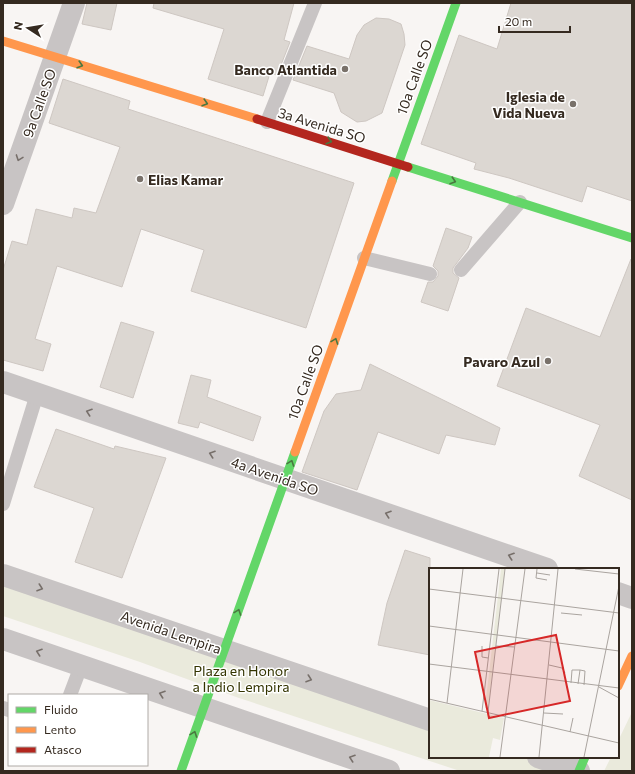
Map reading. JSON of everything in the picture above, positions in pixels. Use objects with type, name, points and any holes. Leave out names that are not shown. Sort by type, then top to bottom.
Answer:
[{"type":"street","name":"9a Calle SO","points":[[3,204],[74,3]]},
{"type":"street","name":"10a Calle SO","points":[[181,771],[456,3]]},
{"type":"street","name":"3a Avenida SO","points":[[3,41],[398,163],[632,238]]},
{"type":"street","name":"4a Avenida SO","points":[[3,382],[544,568]]},
{"type":"street","name":"Avenida Lempira","points":[[3,575],[429,720]]},
{"type":"street","points":[[619,593],[632,598]]},
{"type":"street","points":[[3,639],[389,771]]},
{"type":"street","points":[[619,684],[632,656]]},
{"type":"street","points":[[541,758],[579,771],[585,758]]},
{"type":"lane","points":[[267,122],[315,3]]},
{"type":"lane","points":[[461,270],[520,202]]},
{"type":"lane","points":[[364,258],[430,274]]},
{"type":"lane","points":[[3,504],[36,394]]},
{"type":"lane","points":[[70,694],[80,666]]},
{"type":"green space","name":"Plaza en Honor a Indio Lempira","points":[[3,576],[429,723],[429,758],[532,758],[545,762],[543,771],[460,771],[239,698],[140,662],[3,616]]},
{"type":"green space","points":[[632,712],[632,771],[604,771],[610,758],[619,758],[619,739]]},
{"type":"building","points":[[87,3],[117,3],[111,30],[82,24]]},
{"type":"building","points":[[154,3],[294,3],[284,40],[290,42],[277,75],[270,73],[263,96],[208,79],[224,29],[153,8]]},
{"type":"building","points":[[511,3],[632,3],[632,201],[587,186],[582,202],[509,178],[474,169],[476,163],[421,144],[459,35],[497,49]]},
{"type":"building","name":"Banco Atlantida","points":[[376,18],[389,19],[401,24],[405,45],[382,113],[366,121],[357,122],[341,112],[334,93],[293,80],[307,46],[349,59],[357,35],[364,25]]},
{"type":"building","points":[[63,79],[130,101],[128,109],[354,183],[306,328],[191,291],[204,250],[141,229],[122,287],[57,266],[35,339],[51,344],[43,371],[3,360],[3,270],[12,241],[27,245],[36,209],[72,218],[74,208],[96,213],[120,147],[49,123]]},
{"type":"building","points":[[446,228],[472,237],[468,248],[453,268],[453,273],[459,278],[448,311],[421,302],[428,282],[433,282],[438,276],[438,271],[433,266]]},
{"type":"building","points":[[631,259],[632,500],[579,476],[600,425],[497,386],[526,308],[600,337]]},
{"type":"building","points":[[121,322],[154,332],[133,398],[100,387]]},
{"type":"building","points":[[370,364],[500,428],[495,445],[446,435],[439,454],[378,432],[357,490],[302,472],[324,411],[336,394],[361,390]]},
{"type":"building","points":[[191,375],[211,380],[207,397],[261,417],[253,441],[200,422],[198,428],[178,423]]},
{"type":"building","points":[[56,429],[114,449],[115,446],[166,458],[122,578],[75,562],[94,508],[34,487]]},
{"type":"building","points":[[405,550],[430,558],[429,655],[378,645],[387,603]]},
{"type":"traffic: fast","points":[[392,181],[456,3]]},
{"type":"traffic: fast","points":[[408,167],[632,238]]},
{"type":"traffic: fast","points":[[181,771],[295,452]]},
{"type":"traffic: fast","points":[[579,771],[585,758]]},
{"type":"traffic: slow","points":[[3,41],[257,119]]},
{"type":"traffic: slow","points":[[295,452],[392,181]]},
{"type":"traffic: slow","points":[[619,684],[632,656]]},
{"type":"traffic: jam","points":[[257,119],[408,167]]},
{"type":"place","name":"Banco Atlantida","points":[[345,69]]},
{"type":"place","name":"Iglesia de Vida Nueva","points":[[573,104]]},
{"type":"place","name":"Elias Kamar","points":[[140,179]]},
{"type":"place","name":"Pavaro Azul","points":[[548,361]]}]
